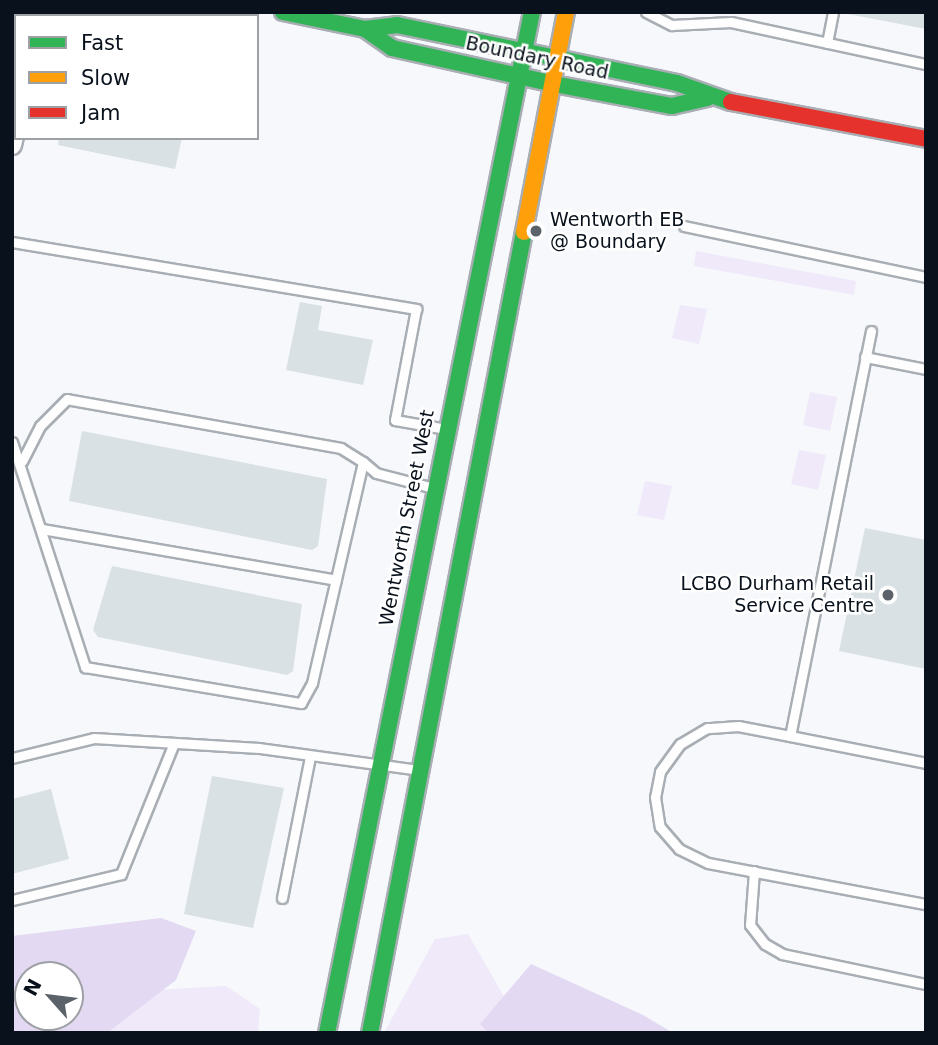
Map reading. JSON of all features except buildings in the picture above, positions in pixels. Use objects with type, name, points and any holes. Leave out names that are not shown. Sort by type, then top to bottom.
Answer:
[{"type":"main road","name":"Boundary Road","points":[[283,12],[365,29],[397,25],[677,83],[706,98],[926,139]]},
{"type":"main road","name":"Wentworth Street West","points":[[327,1033],[434,488],[532,12]]},
{"type":"main road","points":[[370,1033],[566,12]]},
{"type":"main road","name":"Boundary Road","points":[[365,29],[392,48],[554,84],[672,106],[706,98]]},
{"type":"lane","points":[[646,12],[672,25],[731,22],[926,64]]},
{"type":"lane","points":[[827,43],[833,12]]},
{"type":"lane","points":[[684,226],[926,277]]},
{"type":"lane","points":[[12,243],[416,309],[395,420],[446,429]]},
{"type":"lane","points":[[790,736],[872,331]]},
{"type":"lane","points":[[865,357],[926,369]]},
{"type":"lane","points":[[22,461],[40,426],[67,399],[341,448],[376,473],[434,488]]},
{"type":"lane","points":[[12,442],[22,461],[85,667],[301,703],[312,684],[363,462]]},
{"type":"lane","points":[[42,529],[336,580]]},
{"type":"lane","points":[[926,763],[738,726],[707,728],[680,744],[660,772],[654,797],[660,827],[679,849],[709,863],[926,904]]},
{"type":"lane","points":[[12,758],[94,738],[310,756],[420,770]]},
{"type":"lane","points":[[12,900],[121,874],[173,746]]},
{"type":"lane","points":[[282,898],[310,756]]},
{"type":"lane","points":[[754,871],[750,925],[765,944],[782,954],[926,984]]},
{"type":"shaded area","points":[[696,251],[856,281],[854,295],[694,266]]},
{"type":"shaded area","points":[[680,305],[707,309],[699,344],[672,338]]},
{"type":"shaded area","points":[[810,392],[837,397],[830,431],[803,425]]},
{"type":"shaded area","points":[[799,450],[826,455],[818,490],[791,484]]},
{"type":"shaded area","points":[[645,481],[672,486],[664,520],[637,515]]},
{"type":"shaded area","points":[[161,918],[196,931],[176,980],[107,1033],[12,1033],[12,936]]},
{"type":"shaded area","points":[[468,934],[506,1000],[547,1033],[384,1033],[435,939]]},
{"type":"shaded area","points":[[531,964],[643,1015],[673,1033],[488,1033],[480,1024]]},
{"type":"shaded area","points":[[226,986],[260,1009],[258,1033],[82,1033],[104,993]]},
{"type":"traffic: fast","points":[[283,12],[365,29],[397,25],[677,83],[731,102]]},
{"type":"traffic: fast","points":[[327,1033],[532,12]]},
{"type":"traffic: fast","points":[[365,29],[392,48],[554,84],[672,106],[707,98]]},
{"type":"traffic: fast","points":[[370,1033],[524,232]]},
{"type":"traffic: slow","points":[[524,232],[566,12]]},
{"type":"traffic: jam","points":[[731,102],[926,139]]},
{"type":"place","name":"Wentworth EB @ Boundary","points":[[536,231]]},
{"type":"place","name":"LCBO Durham Retail Service Centre","points":[[888,595]]}]
